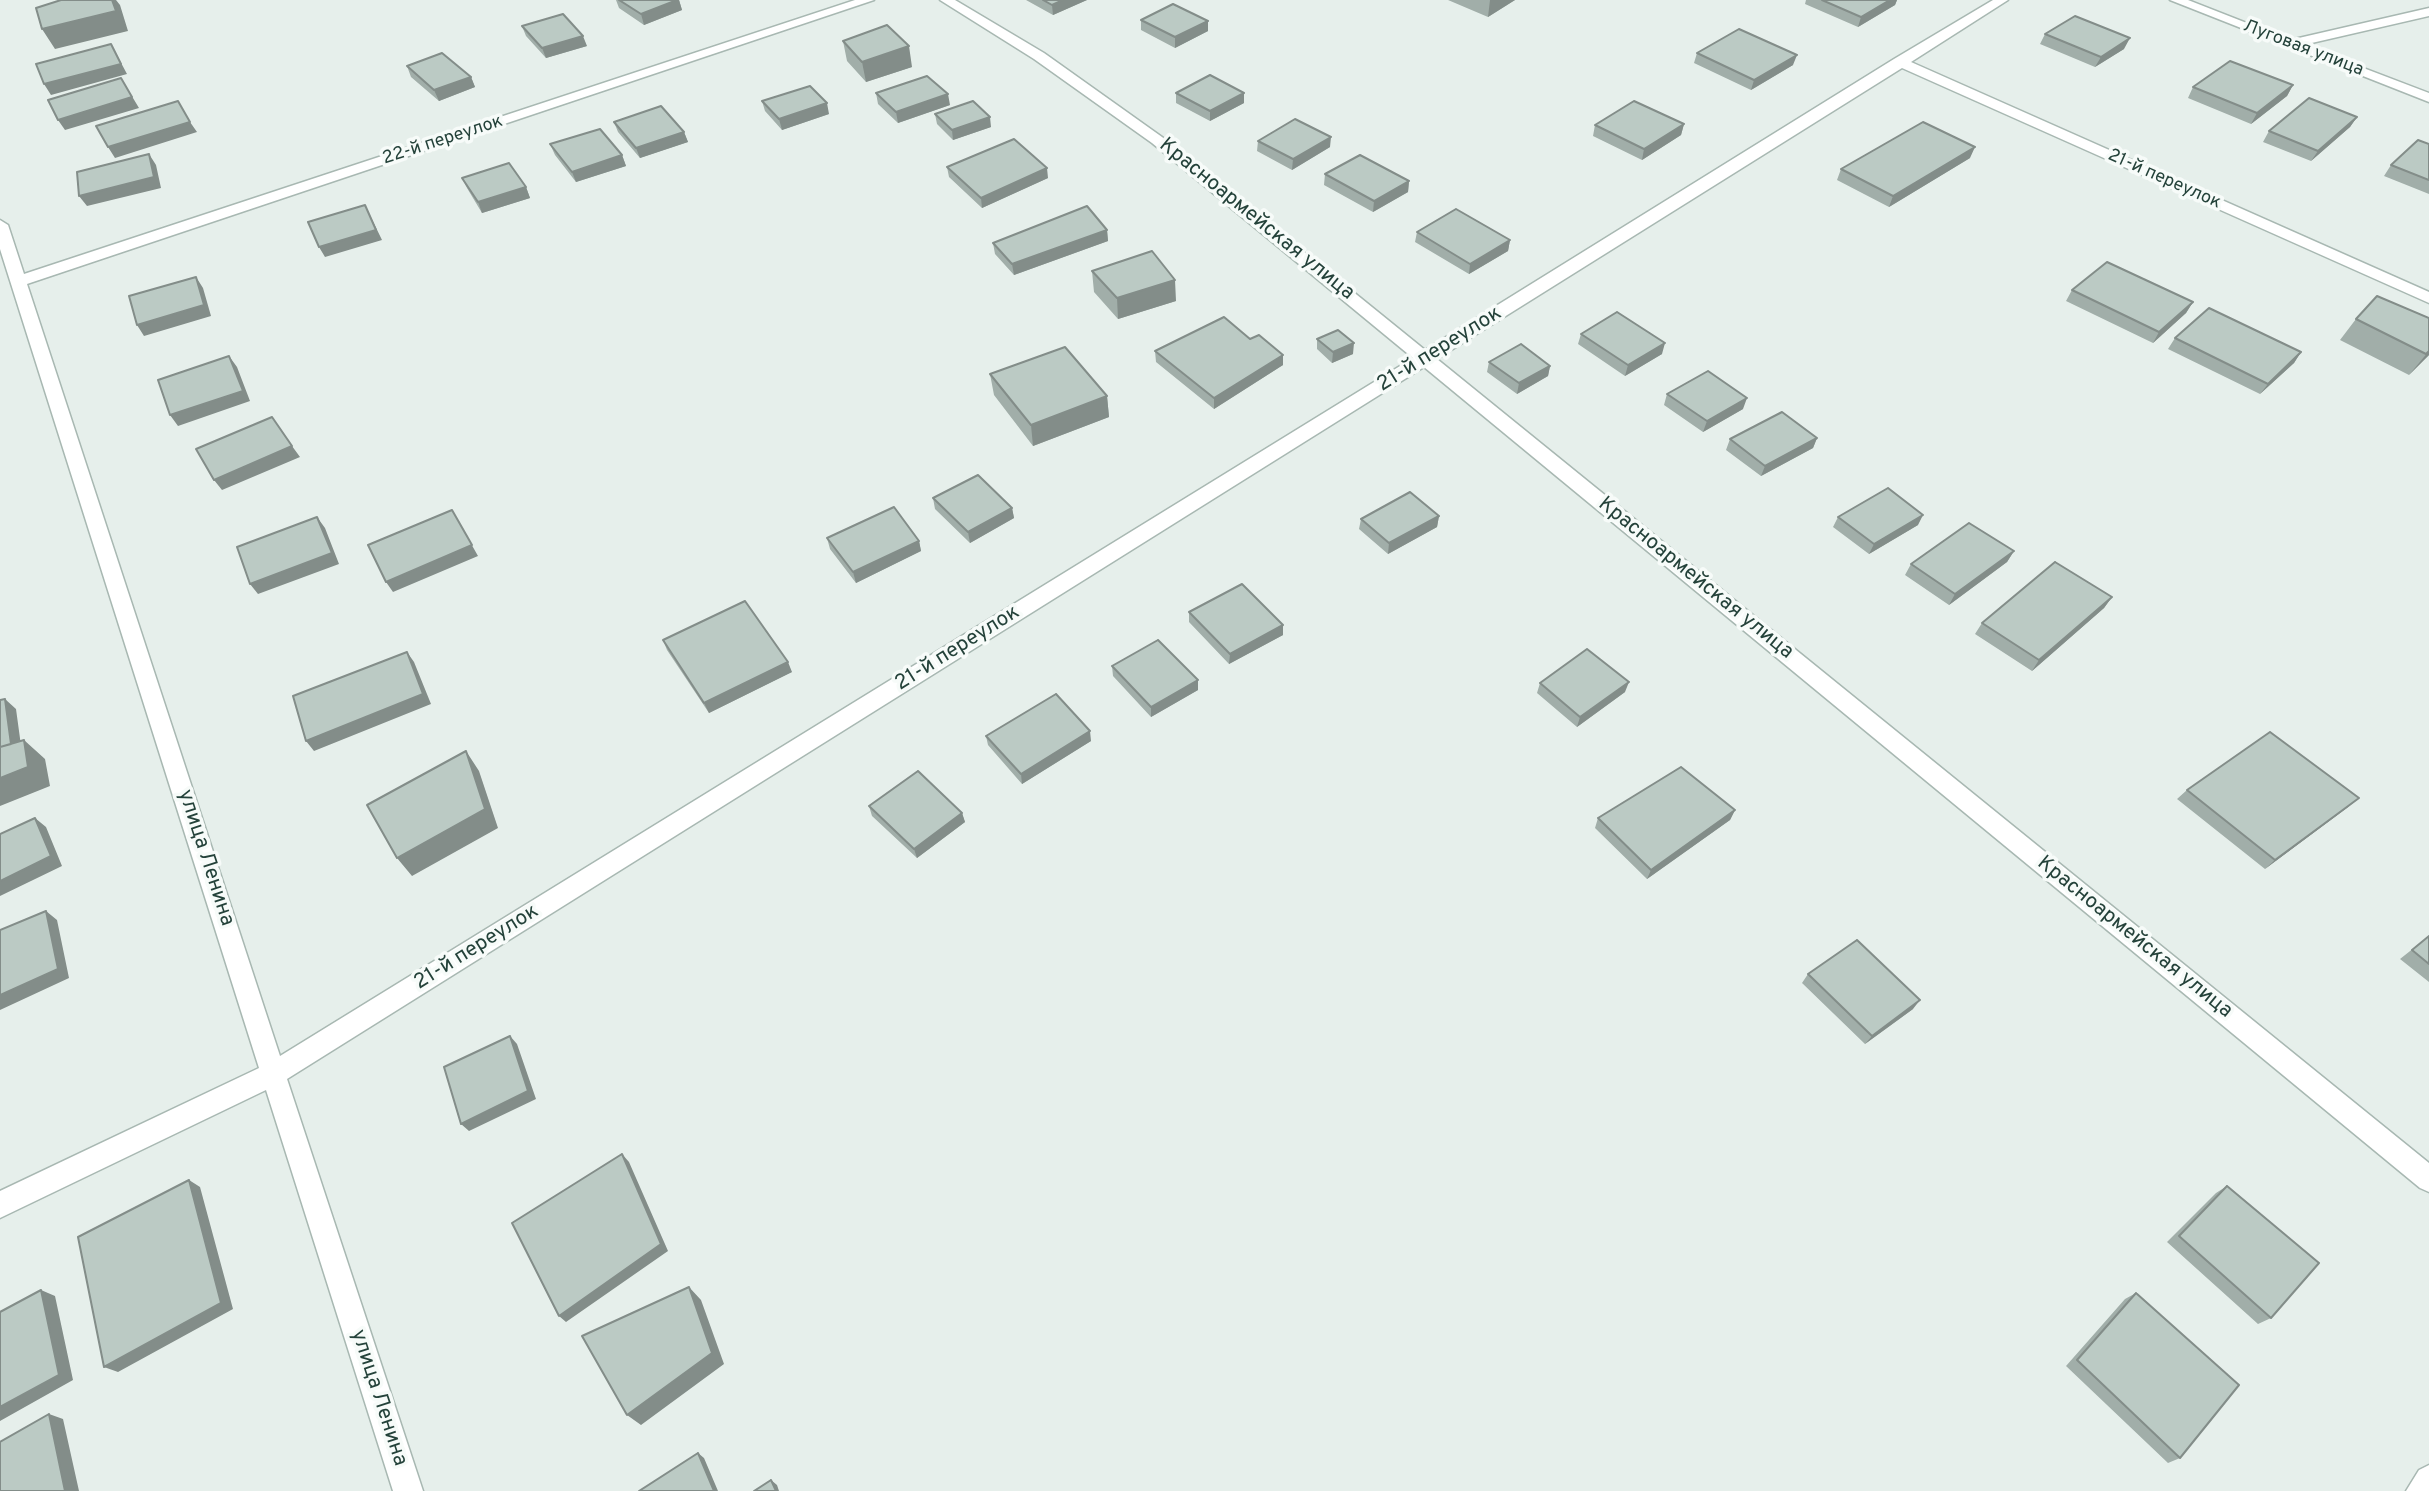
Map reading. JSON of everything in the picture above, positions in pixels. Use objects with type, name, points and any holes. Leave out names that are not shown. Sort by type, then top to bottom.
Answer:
[{"type":"street","name":"22-й переулок","points":[[19,281],[868,0]]},
{"type":"street","name":"Красноармейская улица","points":[[946,0],[1039,56],[1157,140],[2429,1179]]},
{"type":"street","name":"21-й переулок","points":[[0,1205],[275,1073],[2002,0]]},
{"type":"street","name":"Луговая улица","points":[[2176,0],[2429,98]]},
{"type":"street","points":[[2289,44],[2429,12]]},
{"type":"street","name":"21-й переулок","points":[[1899,62],[2429,298]]},
{"type":"street","name":"улица Ленина","points":[[1,232],[408,1491]]},
{"type":"street","points":[[2421,1491],[2429,1480]]},
{"type":"building","points":[[61,0],[112,0],[116,11],[42,29],[36,8]]},
{"type":"building","points":[[619,0],[677,0],[641,14]]},
{"type":"building","points":[[1043,0],[1063,0],[1052,5]]},
{"type":"building","points":[[1822,0],[1890,0],[1861,17]]},
{"type":"building","points":[[1173,4],[1208,21],[1175,37],[1141,20]]},
{"type":"building","points":[[563,14],[583,36],[542,48],[522,26]]},
{"type":"building","points":[[2075,16],[2130,38],[2101,57],[2045,34]]},
{"type":"building","points":[[887,25],[909,46],[862,62],[843,41]]},
{"type":"building","points":[[1739,29],[1797,55],[1754,80],[1697,53]]},
{"type":"building","points":[[111,44],[121,64],[44,84],[36,64]]},
{"type":"building","points":[[442,53],[471,77],[434,90],[407,66]]},
{"type":"building","points":[[2230,61],[2293,85],[2257,113],[2193,87]]},
{"type":"building","points":[[1210,75],[1244,93],[1210,111],[1176,93]]},
{"type":"building","points":[[927,76],[948,94],[896,112],[876,93]]},
{"type":"building","points":[[121,78],[132,97],[58,120],[48,100]]},
{"type":"building","points":[[810,86],[827,103],[779,119],[762,101]]},
{"type":"building","points":[[2309,98],[2357,117],[2318,151],[2269,131]]},
{"type":"building","points":[[178,101],[190,122],[108,147],[96,126]]},
{"type":"building","points":[[973,101],[990,117],[952,130],[935,114]]},
{"type":"building","points":[[1634,101],[1684,124],[1644,149],[1595,125]]},
{"type":"building","points":[[661,106],[684,132],[636,148],[614,122]]},
{"type":"building","points":[[1295,119],[1331,137],[1293,159],[1258,141]]},
{"type":"building","points":[[1923,122],[1975,147],[1893,196],[1841,169]]},
{"type":"building","points":[[600,129],[622,155],[572,172],[550,144]]},
{"type":"building","points":[[1014,139],[1047,168],[981,198],[947,167]]},
{"type":"building","points":[[2418,140],[2429,144],[2429,180],[2391,165]]},
{"type":"building","points":[[149,154],[154,177],[79,196],[77,172]]},
{"type":"building","points":[[1360,155],[1409,181],[1374,201],[1325,174]]},
{"type":"building","points":[[509,163],[526,187],[478,202],[462,178]]},
{"type":"building","points":[[365,205],[376,230],[319,247],[308,222]]},
{"type":"building","points":[[1087,206],[1107,230],[1012,264],[993,243]]},
{"type":"building","points":[[1456,209],[1510,240],[1470,264],[1417,232]]},
{"type":"building","points":[[1152,251],[1175,280],[1117,298],[1092,271]]},
{"type":"building","points":[[2107,262],[2193,302],[2159,332],[2072,290]]},
{"type":"building","points":[[196,277],[204,305],[137,325],[129,296]]},
{"type":"building","points":[[2377,296],[2429,318],[2429,351],[2426,354],[2356,319]]},
{"type":"building","points":[[2209,308],[2301,352],[2268,384],[2175,338]]},
{"type":"building","points":[[1617,312],[1665,343],[1628,365],[1581,334]]},
{"type":"building","points":[[1224,317],[1250,339],[1259,335],[1283,355],[1214,398],[1155,351]]},
{"type":"building","points":[[1338,330],[1354,343],[1333,352],[1317,339]]},
{"type":"building","points":[[1521,344],[1550,366],[1519,383],[1489,362]]},
{"type":"building","points":[[1065,347],[1107,396],[1031,425],[990,374]]},
{"type":"building","points":[[229,356],[243,391],[170,415],[158,380]]},
{"type":"building","points":[[1708,371],[1747,398],[1707,421],[1667,394]]},
{"type":"building","points":[[1782,412],[1817,438],[1765,466],[1730,439]]},
{"type":"building","points":[[272,417],[292,446],[214,480],[196,449]]},
{"type":"building","points":[[978,475],[1012,508],[968,532],[933,498]]},
{"type":"building","points":[[1888,488],[1923,515],[1874,544],[1838,517]]},
{"type":"building","points":[[1410,492],[1439,516],[1389,543],[1361,519]]},
{"type":"building","points":[[894,507],[919,541],[853,572],[827,538]]},
{"type":"building","points":[[452,510],[472,545],[386,582],[368,545]]},
{"type":"building","points":[[317,517],[332,553],[250,584],[237,547]]},
{"type":"building","points":[[1969,523],[2014,551],[1955,594],[1911,564]]},
{"type":"building","points":[[2055,562],[2112,597],[2039,660],[1982,623]]},
{"type":"building","points":[[1242,584],[1283,625],[1230,654],[1189,612]]},
{"type":"building","points":[[745,601],[788,662],[704,703],[663,640]]},
{"type":"building","points":[[1158,640],[1198,680],[1151,707],[1112,666]]},
{"type":"building","points":[[1587,649],[1629,682],[1580,717],[1540,683]]},
{"type":"building","points":[[407,652],[423,694],[306,741],[293,696]]},
{"type":"building","points":[[1056,694],[1090,731],[1021,774],[986,736]]},
{"type":"building","points":[[5,699],[11,744],[0,747],[0,700]]},
{"type":"building","points":[[2270,732],[2359,798],[2275,860],[2187,790]]},
{"type":"building","points":[[24,740],[28,767],[0,778],[0,747]]},
{"type":"building","points":[[466,751],[485,809],[397,858],[367,805]]},
{"type":"building","points":[[1681,767],[1735,810],[1651,870],[1598,818]]},
{"type":"building","points":[[918,771],[962,813],[914,849],[869,806]]},
{"type":"building","points":[[35,818],[51,856],[0,881],[0,834]]},
{"type":"building","points":[[46,911],[58,969],[0,995],[0,930]]},
{"type":"building","points":[[2429,936],[2429,964],[2412,950]]},
{"type":"building","points":[[1857,940],[1920,1000],[1872,1036],[1808,974]]},
{"type":"building","points":[[510,1036],[528,1091],[461,1124],[444,1067]]},
{"type":"building","points":[[622,1154],[661,1244],[559,1316],[512,1223]]},
{"type":"building","points":[[189,1180],[221,1303],[104,1367],[78,1237]]},
{"type":"building","points":[[2227,1186],[2319,1263],[2271,1318],[2179,1236]]},
{"type":"building","points":[[689,1287],[712,1353],[627,1415],[582,1336]]},
{"type":"building","points":[[41,1290],[59,1375],[0,1407],[0,1312]]},
{"type":"building","points":[[2136,1293],[2239,1385],[2180,1458],[2077,1360]]},
{"type":"building","points":[[49,1414],[65,1491],[0,1491],[0,1442]]},
{"type":"building","points":[[698,1453],[714,1491],[639,1491]]},
{"type":"building","points":[[771,1480],[776,1491],[754,1491]]}]
